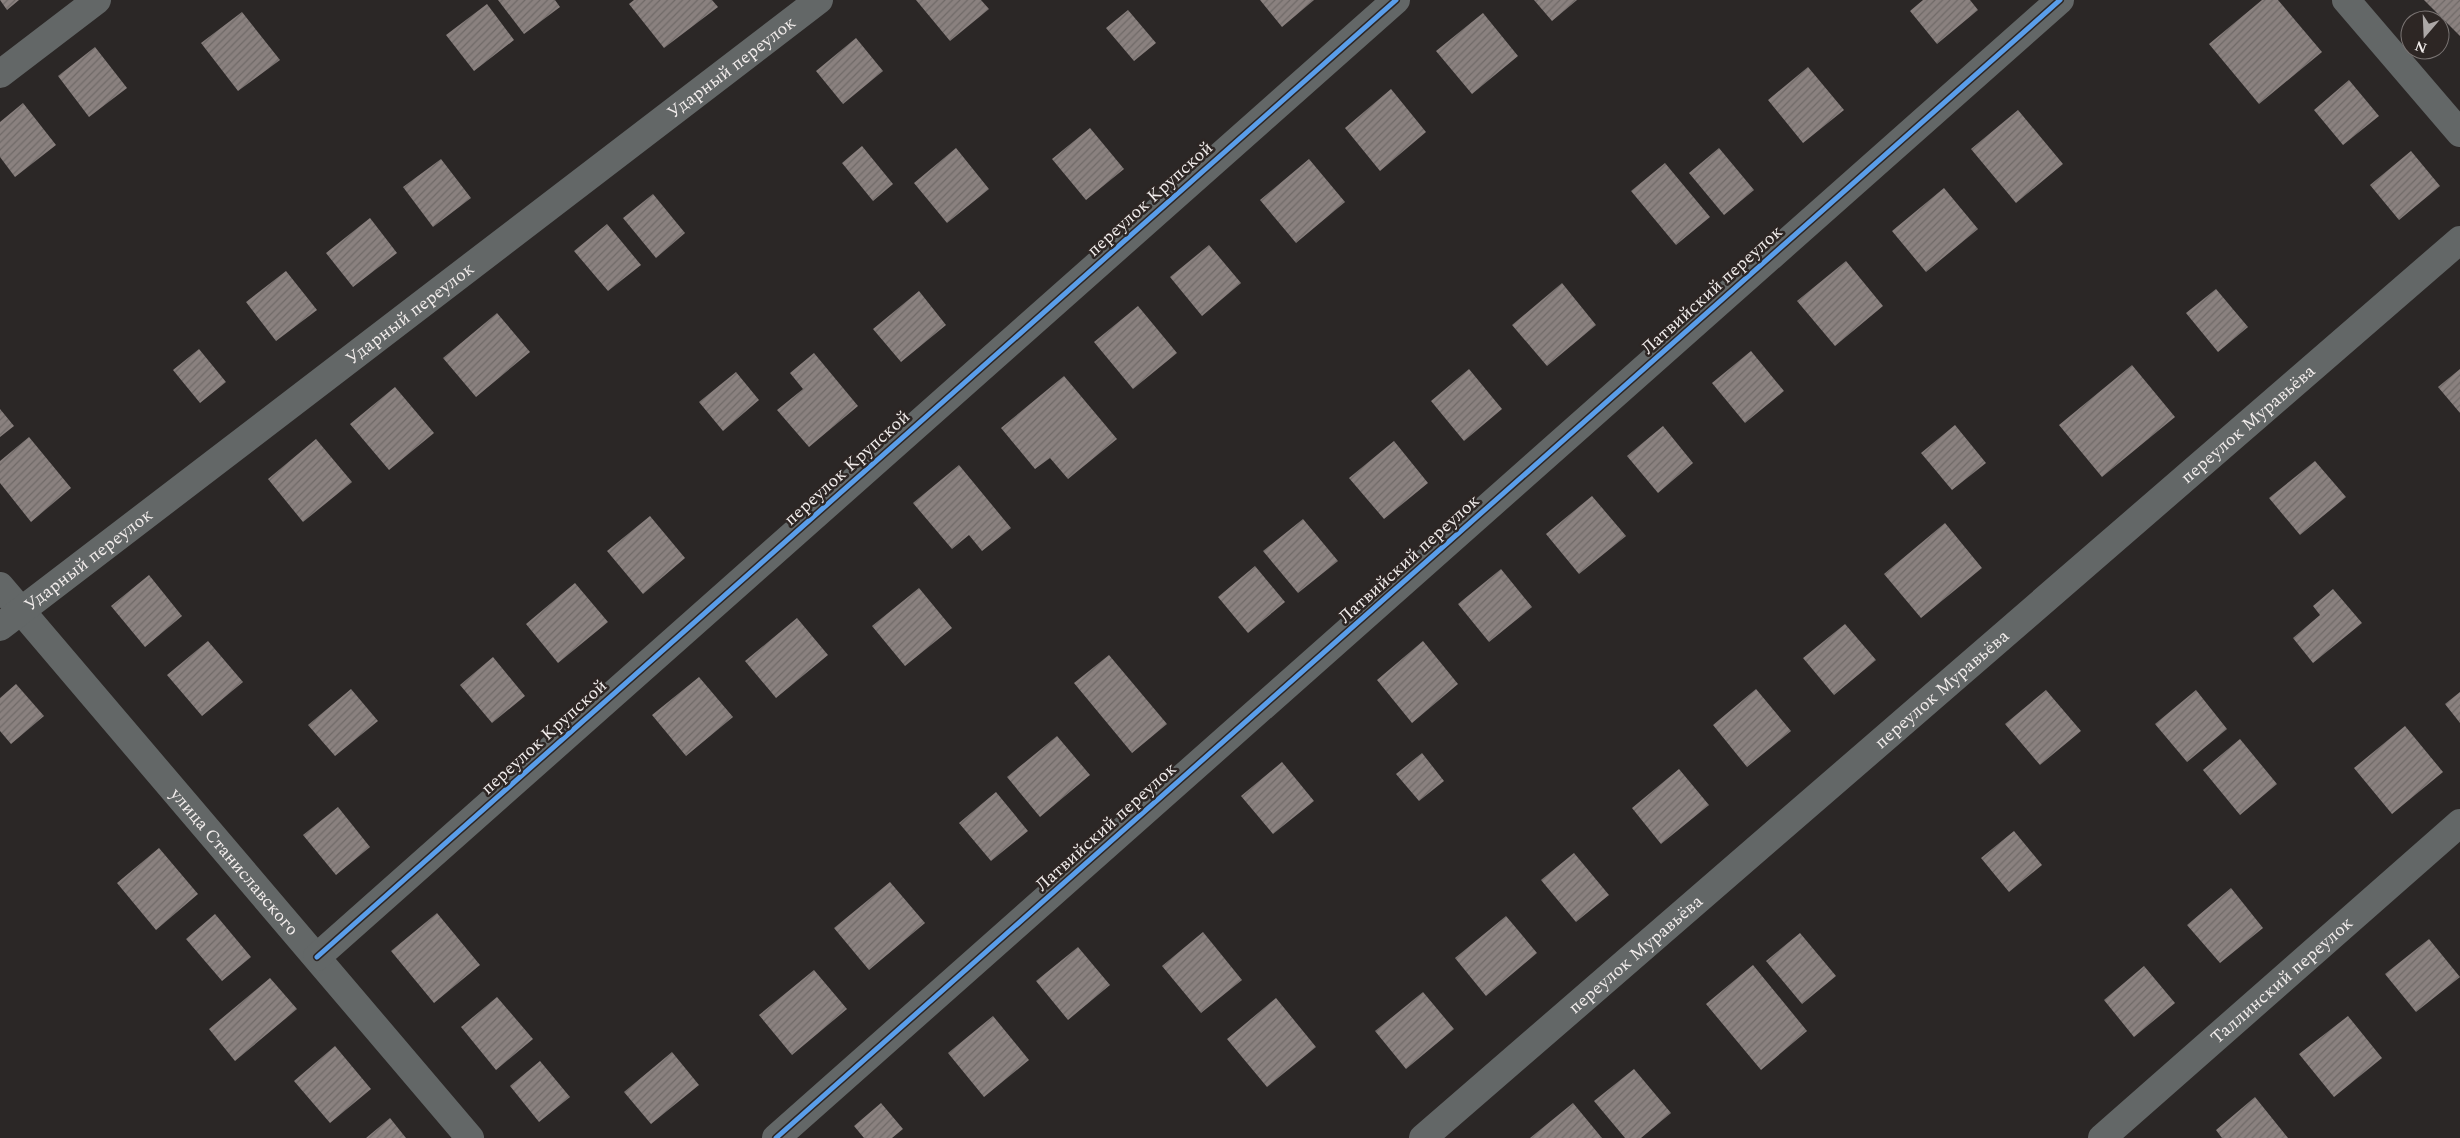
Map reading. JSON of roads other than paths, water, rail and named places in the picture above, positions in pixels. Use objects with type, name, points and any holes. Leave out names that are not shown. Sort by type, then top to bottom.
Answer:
[{"type":"street","points":[[0,74],[96,0]]},
{"type":"street","name":"Ударный переулок","points":[[11,619],[819,0]]},
{"type":"street","name":"переулок Крупской","points":[[317,957],[1396,0]]},
{"type":"street","name":"Латвийский переулок","points":[[776,1138],[2060,0]]},
{"type":"street","points":[[2346,0],[2460,133]]},
{"type":"street","name":"переулок Муравьёва","points":[[1423,1138],[2460,240]]},
{"type":"street","name":"улица Станиславского","points":[[0,586],[11,619],[317,957],[470,1138]]},
{"type":"street","name":"Таллинский переулок","points":[[2102,1138],[2460,823]]}]
